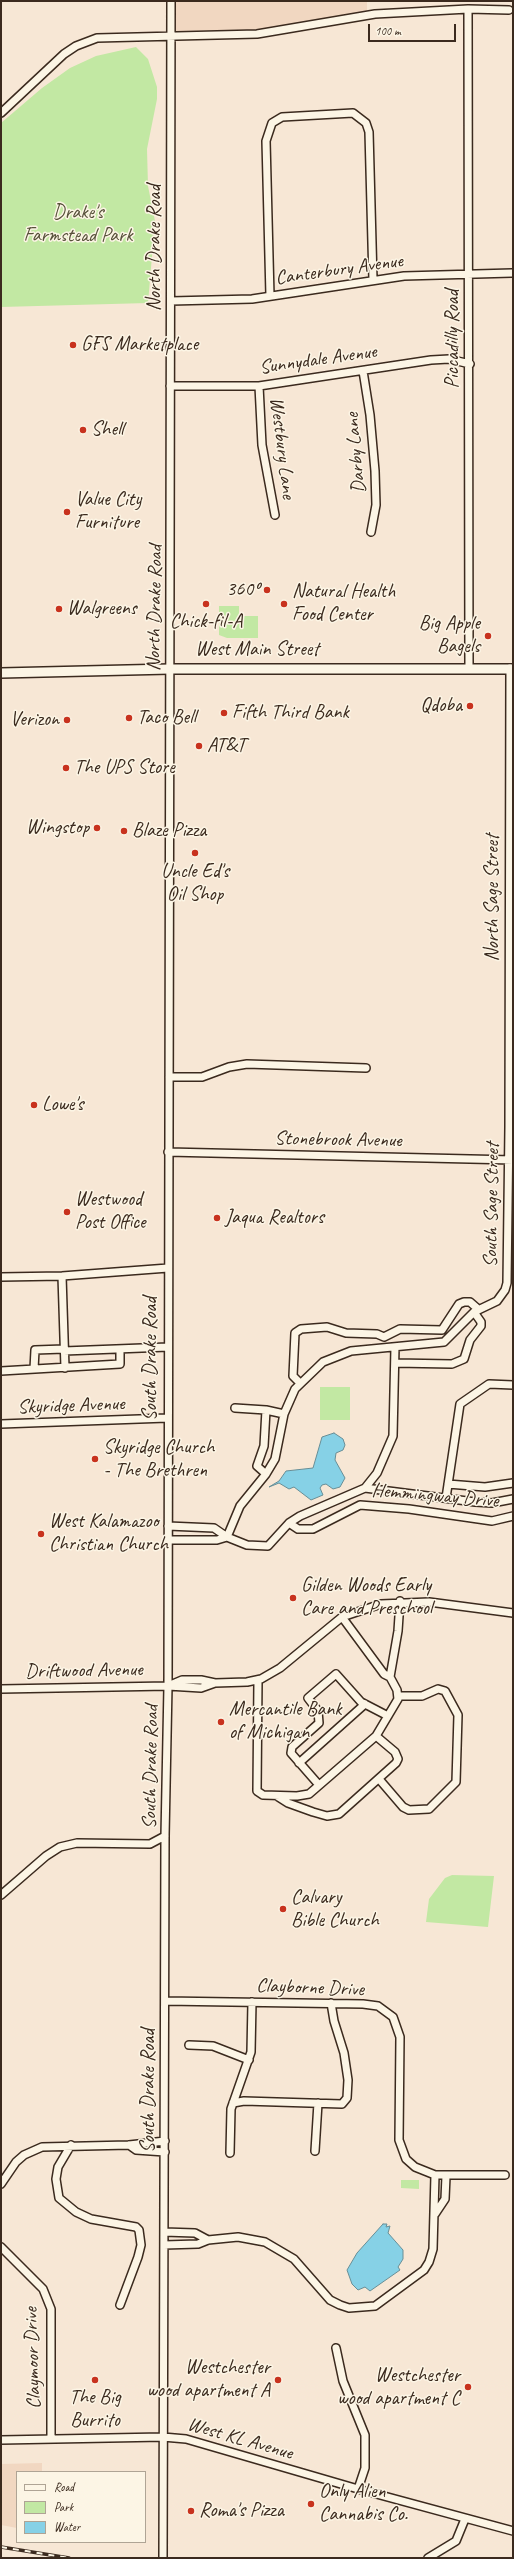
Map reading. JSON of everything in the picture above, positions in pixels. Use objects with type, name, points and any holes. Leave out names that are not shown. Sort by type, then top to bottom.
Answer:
[{"type":"main road","name":"West Main Street","points":[[1,673],[170,669],[512,668]]},
{"type":"street","name":"North Drake Road","points":[[168,976],[171,1]]},
{"type":"street","points":[[1,113],[59,59],[82,43],[106,37],[257,34],[375,14],[468,9],[509,10]]},
{"type":"street","name":"Piccadilly Road","points":[[468,9],[470,364],[469,668]]},
{"type":"street","points":[[270,296],[266,141],[270,127],[276,119],[292,116],[353,113],[363,120],[369,132],[373,280]]},
{"type":"street","name":"Canterbury Avenue","points":[[171,301],[239,300],[404,276],[512,273]]},
{"type":"street","name":"Sunnydale Avenue","points":[[170,386],[259,386],[431,360],[449,359],[470,364]]},
{"type":"street","name":"Darby Lane","points":[[363,371],[370,415],[376,494],[375,514],[371,532]]},
{"type":"street","name":"Westbury Lane","points":[[259,386],[262,445],[275,515]]},
{"type":"street","name":"North Sage Street","points":[[509,1127],[512,668]]},
{"type":"street","name":"South Drake Road","points":[[163,2558],[164,2141],[166,2001],[165,1836],[168,1686],[168,976]]},
{"type":"street","points":[[169,1077],[202,1077],[229,1067],[247,1064],[366,1068]]},
{"type":"street","name":"South Sage Street","points":[[476,1310],[496,1301],[505,1290],[507,1283],[510,1187],[509,1127]]},
{"type":"street","name":"Stonebrook Avenue","points":[[168,1152],[510,1160]]},
{"type":"street","points":[[1,1277],[62,1276],[168,1268]]},
{"type":"street","points":[[62,1276],[65,1368]]},
{"type":"street","points":[[300,1383],[294,1376],[295,1332],[301,1329],[327,1328],[346,1333],[377,1334],[384,1337],[400,1329],[442,1330],[459,1304],[464,1302],[470,1302],[476,1310],[481,1326],[470,1340],[464,1359],[452,1364],[395,1363]]},
{"type":"street","points":[[227,1537],[240,1506],[266,1474],[275,1459],[284,1414],[295,1389],[316,1367],[334,1356],[351,1351],[444,1342],[476,1310]]},
{"type":"street","points":[[384,1337],[385,1347]]},
{"type":"street","points":[[34,1369],[35,1350],[168,1347]]},
{"type":"street","points":[[168,1526],[214,1528],[227,1537],[247,1545],[268,1546],[289,1523],[365,1488],[377,1472],[393,1436],[395,1347]]},
{"type":"street","points":[[1,1371],[120,1364],[120,1349]]},
{"type":"street","points":[[446,1498],[460,1404],[484,1386],[513,1386]]},
{"type":"street","points":[[235,1408],[266,1410],[284,1414]]},
{"type":"street","points":[[266,1410],[264,1446],[257,1466],[266,1474]]},
{"type":"street","name":"Skyridge Avenue","points":[[1,1424],[167,1418]]},
{"type":"street","points":[[448,1484],[485,1487],[513,1483]]},
{"type":"street","points":[[365,1488],[492,1503],[513,1499]]},
{"type":"street","name":"Hemmingway Drive","points":[[289,1523],[298,1529],[313,1529],[360,1505],[409,1509],[492,1521],[513,1516]]},
{"type":"street","points":[[168,1540],[217,1540],[227,1537]]},
{"type":"street","points":[[400,1602],[398,1631],[390,1677],[398,1696],[376,1736],[319,1785],[305,1795],[263,1796],[257,1791],[258,1680],[280,1668],[342,1617],[363,1609],[400,1602],[429,1602],[513,1613]]},
{"type":"street","points":[[342,1617],[384,1674],[390,1677]]},
{"type":"street","points":[[319,1785],[291,1753],[292,1747],[317,1726],[319,1718],[318,1711],[308,1698],[336,1674],[365,1704],[388,1716]]},
{"type":"street","name":"Driftwood Avenue","points":[[1,1689],[168,1686],[182,1680],[201,1680],[215,1684],[258,1680]]},
{"type":"street","points":[[379,1779],[403,1807],[409,1810],[428,1809],[456,1782],[458,1715],[445,1692],[438,1688],[422,1696],[398,1696]]},
{"type":"street","points":[[299,1763],[365,1704]]},
{"type":"street","points":[[276,1796],[299,1807],[327,1816],[335,1816],[396,1763],[398,1758],[395,1752],[376,1736]]},
{"type":"street","points":[[1,1895],[46,1856],[60,1847],[77,1843],[150,1844],[165,1836]]},
{"type":"street","name":"Clayborne Drive","points":[[166,2001],[331,2003],[378,2006],[393,2017],[400,2036],[401,2147],[406,2159],[415,2167],[435,2175],[505,2175]]},
{"type":"street","points":[[230,2153],[231,2109],[249,2060],[252,2002]]},
{"type":"street","points":[[233,2103],[244,2101],[342,2104],[347,2098],[344,2053],[334,2021],[331,2003]]},
{"type":"street","points":[[189,2045],[213,2046],[249,2060]]},
{"type":"street","points":[[315,2151],[318,2103]]},
{"type":"street","points":[[1,2184],[10,2168],[24,2155],[42,2147],[71,2145],[129,2145],[164,2141]]},
{"type":"street","points":[[71,2145],[58,2167],[56,2179],[59,2198],[76,2212],[91,2219],[136,2227],[141,2234],[135,2271],[120,2305]]},
{"type":"street","points":[[129,2145],[136,2150],[164,2152]]},
{"type":"street","points":[[164,2245],[198,2244],[208,2240],[238,2237],[265,2242],[294,2259],[330,2300],[349,2308],[376,2306],[424,2270],[433,2249],[435,2175]]},
{"type":"street","points":[[435,2214],[445,2199],[446,2176]]},
{"type":"street","points":[[164,2232],[195,2233],[208,2240]]},
{"type":"street","name":"Claymoor Drive","points":[[1,2247],[43,2289],[51,2309],[50,2439]]},
{"type":"street","points":[[336,2348],[343,2381],[365,2435],[365,2468],[358,2489]]},
{"type":"street","name":"West KL Avenue","points":[[1,2440],[163,2437],[206,2443],[358,2489],[464,2519],[513,2531]]},
{"type":"street","points":[[428,2558],[456,2540],[464,2519]]},
{"type":"shaded area","points":[[175,1],[367,1],[367,13],[261,30],[175,33]]},
{"type":"shaded area","points":[[42,2463],[42,2471],[16,2471],[16,2528],[1,2525],[1,2464]]},
{"type":"green space","name":"Drake's Farmstead Park","points":[[136,47],[148,59],[157,87],[157,99],[147,149],[148,186],[155,221],[148,303],[1,307],[1,123],[42,88],[70,68],[96,56]]},
{"type":"green space","points":[[219,606],[239,606],[239,616],[258,616],[258,638],[227,638],[219,635]]},
{"type":"green space","points":[[320,1387],[350,1387],[350,1420],[320,1420]]},
{"type":"green space","points":[[452,1875],[494,1876],[488,1927],[426,1922],[429,1899],[445,1878]]},
{"type":"green space","points":[[401,2180],[419,2180],[419,2189],[401,2188]]},
{"type":"water","points":[[334,1433],[343,1439],[345,1445],[343,1450],[336,1453],[335,1460],[345,1478],[340,1487],[333,1489],[326,1484],[322,1485],[320,1488],[323,1495],[311,1500],[294,1487],[289,1489],[279,1483],[269,1487],[279,1481],[286,1471],[313,1468],[322,1437]]},
{"type":"water","points":[[383,2224],[387,2224],[386,2227],[390,2226],[388,2233],[403,2250],[403,2259],[398,2267],[400,2270],[370,2291],[365,2287],[358,2290],[352,2284],[347,2270],[357,2253]]},
{"type":"railway","points":[[1,2547],[69,2558]]},
{"type":"place","name":"GFS Marketplace","points":[[73,345]]},
{"type":"place","name":"Shell","points":[[83,430]]},
{"type":"place","name":"Value City Furniture","points":[[67,512]]},
{"type":"place","name":"360º","points":[[267,590]]},
{"type":"place","name":"Chick-fil-A","points":[[206,604]]},
{"type":"place","name":"Natural Health Food Center","points":[[284,604]]},
{"type":"place","name":"Walgreens","points":[[59,609]]},
{"type":"place","name":"Big Apple Bagels","points":[[488,636]]},
{"type":"place","name":"Qdoba","points":[[470,706]]},
{"type":"place","name":"Fifth Third Bank","points":[[224,713]]},
{"type":"place","name":"Taco Bell","points":[[129,718]]},
{"type":"place","name":"Verizon","points":[[67,720]]},
{"type":"place","name":"AT&T","points":[[199,746]]},
{"type":"place","name":"The UPS Store","points":[[66,768]]},
{"type":"place","name":"Wingstop","points":[[97,828]]},
{"type":"place","name":"Blaze Pizza","points":[[124,831]]},
{"type":"place","name":"Uncle Ed's Oil Shop","points":[[195,853]]},
{"type":"place","name":"Lowe's","points":[[34,1105]]},
{"type":"place","name":"Westwood Post Office","points":[[67,1212]]},
{"type":"place","name":"Jaqua Realtors","points":[[217,1218]]},
{"type":"place","name":"Skyridge Church - The Brethren","points":[[95,1459]]},
{"type":"place","name":"West Kalamazoo Christian Church","points":[[41,1534]]},
{"type":"place","name":"Gilden Woods Early Care and Preschool","points":[[293,1598]]},
{"type":"place","name":"Mercantile Bank of Michigan","points":[[221,1722]]},
{"type":"place","name":"Calvary Bible Church","points":[[283,1909]]},
{"type":"place","name":"The Big Burrito","points":[[95,2380]]},
{"type":"place","name":"Westchester wood apartment A","points":[[278,2380]]},
{"type":"place","name":"Westchester wood apartment C","points":[[468,2387]]},
{"type":"place","name":"Only Alien Cannabis Co.","points":[[311,2504]]},
{"type":"place","name":"Roma's Pizza","points":[[191,2511]]}]
